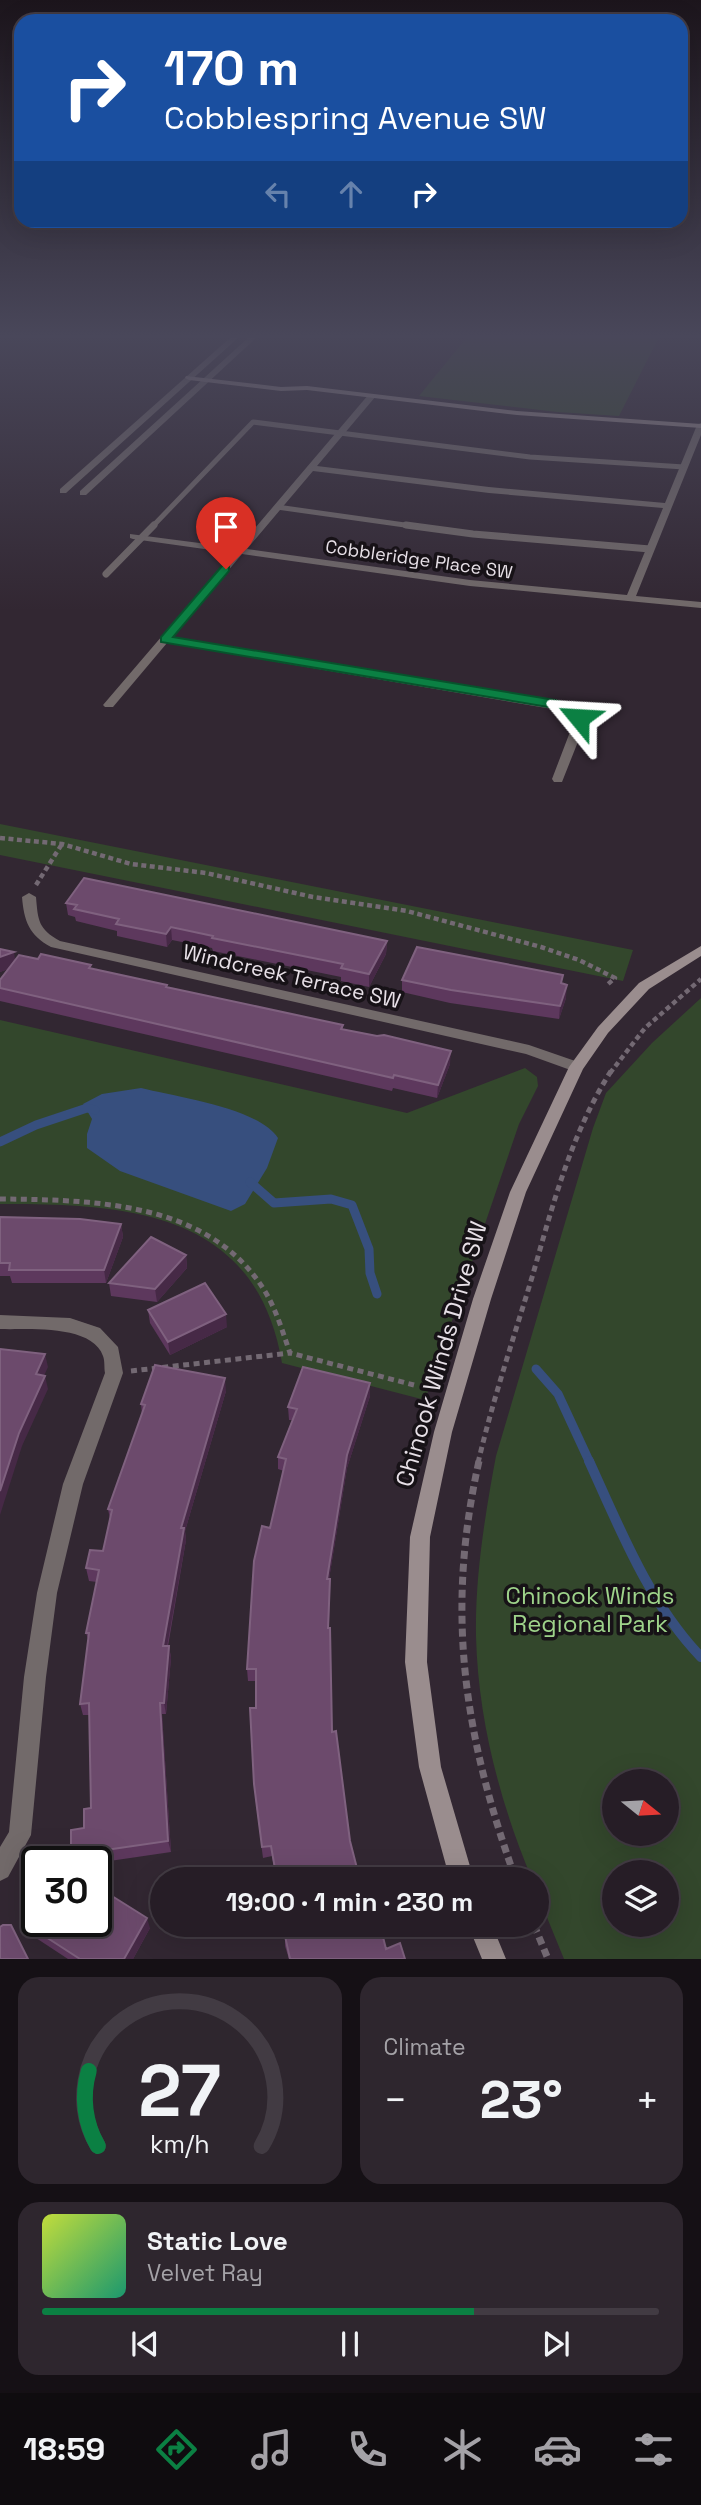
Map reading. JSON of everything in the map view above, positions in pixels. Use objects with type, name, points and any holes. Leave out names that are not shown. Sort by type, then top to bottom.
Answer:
[{"type":"street","points":[[64,491],[133,428]]},
{"type":"street","points":[[83,493],[153,428]]},
{"type":"street","points":[[110,705],[344,428]]},
{"type":"street","points":[[631,597],[700,428]]},
{"type":"street","points":[[311,468],[511,493],[668,506]]},
{"type":"street","name":"Cobbleridge Place SW","points":[[138,536],[484,585],[701,605]]},
{"type":"street","points":[[165,639],[567,708],[579,718],[579,724],[558,779]]},
{"type":"street","name":"Windcreek Terrace SW","points":[[29,897],[31,922],[40,937],[56,944],[529,1050],[576,1067]]},
{"type":"street","name":"Chinook Winds Drive SW","points":[[458,1867],[430,1767],[416,1662],[420,1537],[443,1432],[482,1299],[518,1192],[576,1067],[603,1030],[644,986],[701,950]]},
{"type":"street","points":[[0,1322],[70,1325],[94,1333],[112,1352],[114,1373],[73,1484],[47,1593],[35,1676],[20,1835],[0,1870]]},
{"type":"street","points":[[485,1937],[494,1959]]},
{"type":"lane","points":[[106,575],[138,536],[247,428]]},
{"type":"lane","points":[[304,428],[530,457],[684,467]]},
{"type":"lane","points":[[277,507],[472,534],[650,549]]},
{"type":"path","points":[[0,838],[62,844],[131,863],[206,873],[313,897],[398,909],[456,922],[579,960],[615,978],[608,984]]},
{"type":"path","points":[[29,897],[62,844]]},
{"type":"path","points":[[511,1867],[488,1802],[472,1741],[465,1685],[460,1613],[461,1566],[472,1483],[495,1397],[569,1154],[590,1108],[612,1070],[643,1031],[681,993],[701,979]]},
{"type":"path","points":[[0,1199],[100,1201],[168,1215],[196,1228],[222,1244],[243,1262],[264,1290],[290,1353]]},
{"type":"path","points":[[114,1373],[290,1353],[414,1385]]},
{"type":"path","points":[[539,1937],[548,1959]]},
{"type":"green space","points":[[0,824],[633,950],[623,981],[0,855]]},
{"type":"green space","name":"Chinook Winds Regional Park","points":[[701,998],[701,1959],[564,1959],[549,1922],[549,1867],[527,1867],[520,1850],[493,1760],[481,1698],[476,1613],[479,1568],[496,1456],[593,1128],[606,1093],[652,1043]]},
{"type":"green space","points":[[0,1020],[407,1113],[525,1068],[537,1077],[538,1086],[519,1124],[425,1400],[282,1363],[268,1312],[245,1274],[215,1245],[179,1226],[138,1214],[94,1207],[0,1204]]},
{"type":"water","points":[[141,1088],[236,1111],[268,1128],[278,1138],[267,1168],[245,1204],[231,1211],[120,1171],[87,1148],[87,1134],[92,1119],[83,1104],[102,1094]]},
{"type":"building","points":[[84,878],[387,941],[369,974],[341,968],[343,964],[212,938],[213,936],[171,927],[166,934],[116,924],[119,919],[74,909],[77,905],[66,903]]},
{"type":"building","points":[[417,947],[563,975],[561,983],[567,985],[560,1006],[402,980]]},
{"type":"building","points":[[0,949],[14,952],[0,957]]},
{"type":"building","points":[[41,954],[91,965],[89,968],[167,985],[166,987],[343,1025],[341,1029],[384,1035],[451,1051],[438,1085],[394,1075],[393,1078],[0,988],[0,980],[19,955],[38,959]]},
{"type":"building","points":[[0,1217],[80,1219],[121,1224],[104,1270],[9,1270],[10,1263],[0,1263]]},
{"type":"building","points":[[151,1237],[186,1255],[155,1289],[109,1283]]},
{"type":"building","points":[[205,1283],[226,1314],[168,1342],[148,1310]]},
{"type":"building","points":[[0,1349],[45,1354],[36,1374],[45,1376],[19,1433],[0,1491]]},
{"type":"building","points":[[155,1365],[225,1378],[181,1528],[184,1528],[163,1646],[169,1646],[164,1703],[160,1703],[168,1841],[112,1849],[112,1846],[71,1846],[71,1830],[84,1828],[84,1809],[91,1808],[89,1703],[80,1704],[89,1633],[86,1633],[99,1570],[86,1568],[90,1550],[103,1551],[112,1510],[108,1509],[145,1405],[141,1404]]},
{"type":"building","points":[[303,1367],[370,1383],[347,1455],[327,1579],[330,1579],[328,1628],[332,1732],[336,1731],[350,1841],[357,1867],[275,1867],[271,1846],[262,1847],[254,1784],[250,1708],[256,1708],[256,1669],[247,1669],[254,1561],[262,1526],[270,1528],[286,1459],[278,1457],[297,1409],[288,1407]]},
{"type":"building","points":[[112,1896],[147,1918],[124,1959],[80,1959],[46,1937],[112,1937]]},
{"type":"building","points":[[11,1925],[28,1959],[0,1959],[0,1927]]},
{"type":"building","points":[[285,1937],[383,1937],[386,1949],[400,1943],[405,1959],[290,1959]]},
{"type":"waterway","points":[[0,1142],[36,1125],[87,1108],[95,1110]]},
{"type":"waterway","points":[[250,1182],[274,1203],[331,1199],[352,1205],[369,1249],[370,1273],[377,1294]]},
{"type":"waterway","points":[[536,1369],[558,1394],[590,1463]]},
{"type":"waterway","points":[[589,1461],[624,1539],[651,1589],[666,1613],[701,1657]]},
{"type":"route","points":[[226,569],[165,639],[555,704],[574,712],[579,718]]}]
